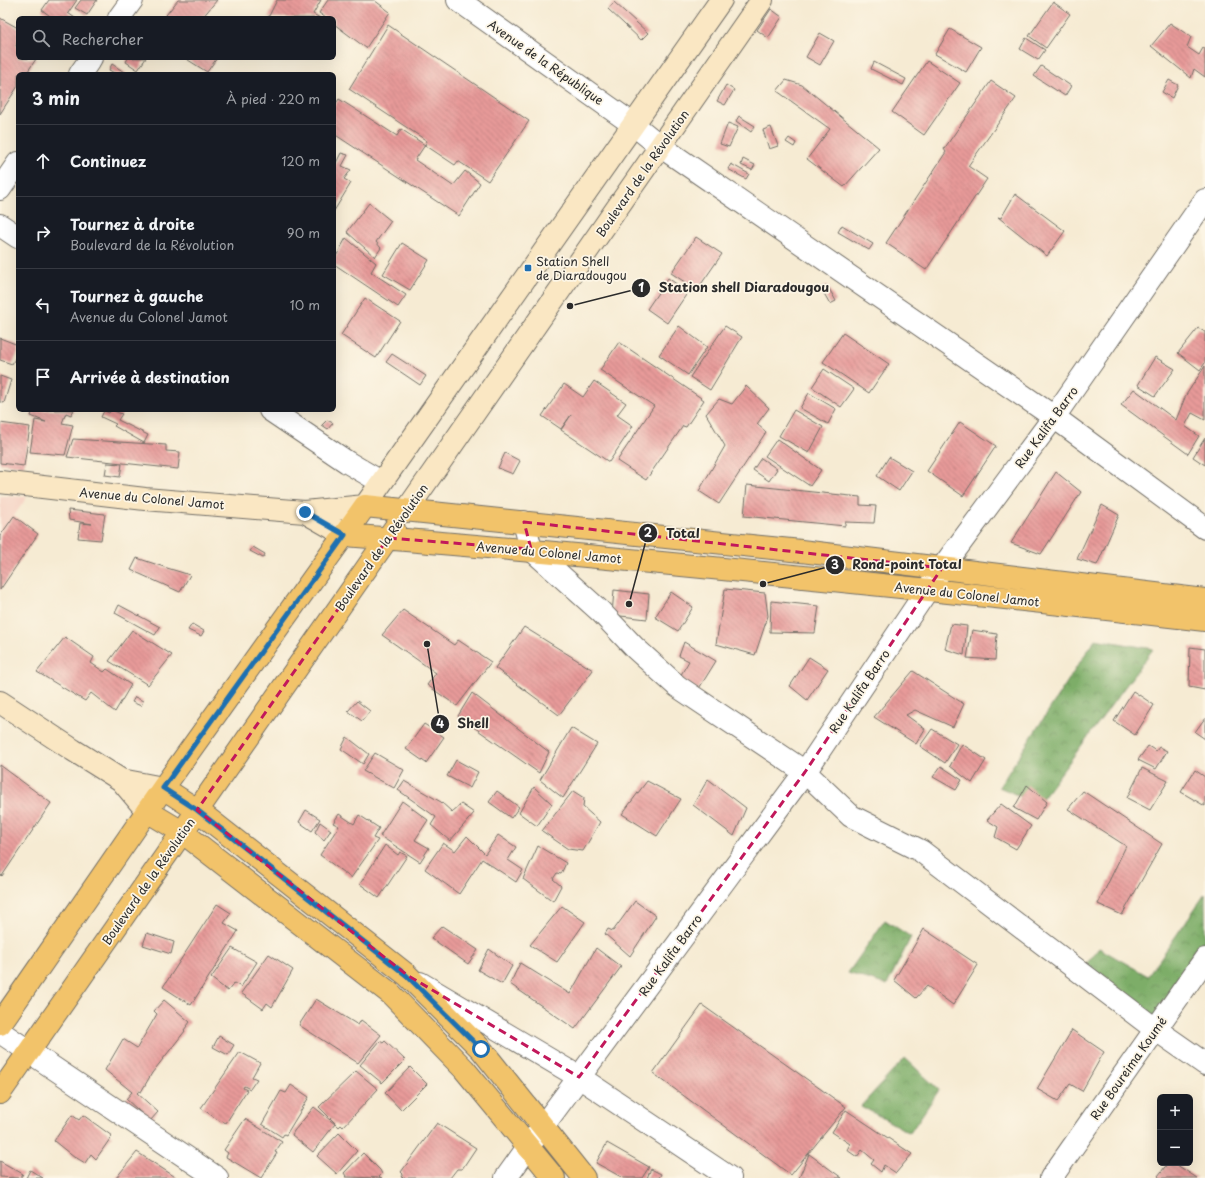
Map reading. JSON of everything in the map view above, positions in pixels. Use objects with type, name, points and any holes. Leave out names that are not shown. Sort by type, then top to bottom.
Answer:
[{"type":"main road","points":[[0,1024],[163,788],[345,535],[721,0]]},
{"type":"main road","name":"Boulevard de la Révolution","points":[[0,1093],[762,0]]},
{"type":"main road","name":"Avenue du Colonel Jamot","points":[[0,482],[145,498],[305,512],[365,506],[801,551],[1205,600]]},
{"type":"main road","name":"Avenue du Colonel Jamot","points":[[305,512],[345,535],[532,550],[928,589],[1205,620]]},
{"type":"main road","points":[[0,702],[121,780],[147,811],[182,832],[391,994],[464,1069],[554,1178]]},
{"type":"main road","points":[[121,780],[163,788],[197,810],[406,975],[481,1049],[584,1178]]},
{"type":"street","points":[[120,16],[132,0]]},
{"type":"street","name":"Avenue de la République","points":[[458,0],[634,125],[660,146],[1054,417],[1205,528]]},
{"type":"street","points":[[81,72],[90,60]]},
{"type":"street","points":[[0,189],[16,166]]},
{"type":"street","name":"Rue Kalifa Barro","points":[[506,1178],[805,772],[942,568],[1054,417],[1205,200]]},
{"type":"street","points":[[0,225],[16,236]]},
{"type":"street","points":[[273,412],[347,462],[381,482]]},
{"type":"street","points":[[524,522],[532,550],[601,612],[635,648],[676,686],[805,772],[851,816],[921,851],[1205,1064]]},
{"type":"street","name":"Rue Boureima Koumé","points":[[1051,1178],[1155,1028],[1205,959]]},
{"type":"street","points":[[406,975],[580,1077],[730,1178]]},
{"type":"street","points":[[0,1032],[29,1053],[217,1178]]},
{"type":"highlighted area","points":[[524,522],[942,568],[805,772],[579,1077],[407,975],[197,810],[388,538],[531,549]]},
{"type":"shaded area","points":[[0,496],[27,497],[0,536]]},
{"type":"green space","points":[[1095,639],[1153,649],[1038,804],[999,787]]},
{"type":"green space","points":[[1205,894],[1205,949],[1153,1022],[1084,967],[1099,948],[1148,976]]},
{"type":"green space","points":[[885,920],[911,937],[887,985],[848,973]]},
{"type":"green space","points":[[905,1058],[939,1090],[910,1133],[861,1106]]},
{"type":"building","points":[[49,0],[77,0],[68,13],[72,16],[50,16],[42,10]]},
{"type":"building","points":[[81,0],[97,0],[87,15],[75,8]]},
{"type":"building","points":[[178,0],[217,0],[204,16],[166,15]]},
{"type":"building","points":[[277,0],[321,0],[313,14],[316,16],[269,16]]},
{"type":"building","points":[[328,0],[374,0],[390,12],[366,48],[336,26],[336,16],[323,16],[319,13]]},
{"type":"building","points":[[614,2],[648,33],[641,40],[608,9]]},
{"type":"building","points":[[1053,2],[1070,14],[1046,48],[1029,36]]},
{"type":"building","points":[[771,9],[782,17],[768,38],[757,30]]},
{"type":"building","points":[[0,18],[16,27],[16,60],[35,60],[27,72],[16,72],[16,89],[0,114]]},
{"type":"building","points":[[1170,23],[1191,37],[1187,47],[1199,55],[1203,48],[1205,49],[1205,77],[1194,69],[1191,78],[1151,46]]},
{"type":"building","points":[[388,25],[529,121],[488,181],[458,161],[455,165],[425,145],[427,141],[349,89]]},
{"type":"building","points":[[950,29],[981,47],[966,72],[935,54]]},
{"type":"building","points":[[820,33],[834,41],[820,65],[806,57]]},
{"type":"building","points":[[1026,38],[1045,50],[1038,60],[1020,49]]},
{"type":"building","points":[[127,60],[145,60],[138,70],[126,62]]},
{"type":"building","points":[[188,60],[216,60],[207,72]]},
{"type":"building","points":[[927,61],[960,83],[924,135],[892,112]]},
{"type":"building","points":[[874,62],[906,79],[903,85],[871,69]]},
{"type":"building","points":[[112,64],[124,72],[112,72],[109,70]]},
{"type":"building","points":[[1041,66],[1071,86],[1065,96],[1034,76]]},
{"type":"building","points":[[786,80],[802,85],[879,148],[844,187],[807,159],[830,129],[777,91]]},
{"type":"building","points":[[1169,80],[1178,85],[1172,98],[1162,92]]},
{"type":"building","points":[[991,81],[1016,98],[968,166],[987,179],[926,270],[886,243],[946,152],[944,149]]},
{"type":"building","points":[[726,85],[734,90],[725,105],[717,101]]},
{"type":"building","points":[[339,99],[397,136],[401,129],[425,145],[415,160],[453,186],[465,171],[480,183],[459,216],[336,135],[336,103]]},
{"type":"building","points":[[739,116],[755,126],[751,132],[736,121]]},
{"type":"building","points":[[728,123],[738,127],[729,147],[720,144]]},
{"type":"building","points":[[771,127],[778,146],[769,149],[763,130]]},
{"type":"building","points":[[789,138],[796,143],[794,147],[786,142]]},
{"type":"building","points":[[341,153],[348,155],[342,166],[351,170],[344,179],[351,183],[336,208],[336,163]]},
{"type":"building","points":[[743,159],[755,165],[752,170],[741,165]]},
{"type":"building","points":[[731,164],[749,174],[746,179],[728,169]]},
{"type":"building","points":[[1015,194],[1065,231],[1047,256],[998,217],[1001,218]]},
{"type":"building","points":[[369,203],[391,221],[376,242],[381,248],[375,257],[347,232]]},
{"type":"building","points":[[842,225],[873,244],[869,250],[838,232]]},
{"type":"building","points":[[696,237],[722,254],[697,290],[671,273]]},
{"type":"building","points":[[346,238],[376,263],[371,272],[406,295],[398,307],[336,265],[336,256]]},
{"type":"building","points":[[402,243],[429,260],[410,290],[383,274]]},
{"type":"building","points":[[668,278],[688,292],[667,323],[647,309]]},
{"type":"building","points":[[827,285],[836,301],[830,304],[821,288]]},
{"type":"building","points":[[365,298],[400,321],[376,358],[341,335]]},
{"type":"building","points":[[679,326],[707,347],[688,375],[659,355]]},
{"type":"building","points":[[725,326],[742,337],[710,390],[690,377]]},
{"type":"building","points":[[1198,328],[1205,332],[1205,363],[1200,370],[1178,353]]},
{"type":"building","points":[[843,333],[889,364],[869,393],[823,362]]},
{"type":"building","points":[[0,338],[16,344],[16,357],[12,364],[0,360]]},
{"type":"building","points":[[619,342],[704,400],[686,427],[683,426],[646,480],[617,461],[654,406],[600,370]]},
{"type":"building","points":[[392,354],[426,376],[420,385],[386,362]]},
{"type":"building","points":[[1155,357],[1175,369],[1155,396],[1138,385]]},
{"type":"building","points":[[1205,366],[1205,420],[1192,413],[1185,426],[1199,436],[1188,454],[1121,405],[1134,389],[1176,420],[1186,395]]},
{"type":"building","points":[[824,369],[854,389],[841,407],[812,387]]},
{"type":"building","points":[[0,376],[11,380],[4,403],[0,402]]},
{"type":"building","points":[[594,381],[626,403],[617,415],[633,426],[609,462],[561,430],[571,415],[561,429],[542,416],[564,384],[583,397]]},
{"type":"building","points":[[746,386],[769,408],[757,424],[766,432],[719,504],[699,491],[725,446],[706,414],[719,399],[732,404]]},
{"type":"building","points":[[809,393],[836,409],[828,424],[800,408]]},
{"type":"building","points":[[794,410],[823,427],[809,453],[779,436]]},
{"type":"building","points":[[32,412],[73,412],[71,415],[66,413],[62,423],[73,425],[65,455],[30,452],[35,420],[46,422],[31,416]]},
{"type":"building","points":[[104,412],[116,412],[122,414],[118,420],[148,435],[144,443],[114,426],[116,424],[101,417]]},
{"type":"building","points":[[327,420],[333,423],[328,429],[322,425]]},
{"type":"building","points":[[960,422],[996,446],[963,496],[927,471]]},
{"type":"building","points":[[0,423],[30,427],[24,466],[0,463]]},
{"type":"building","points":[[1205,438],[1205,465],[1193,457]]},
{"type":"building","points":[[73,439],[166,445],[166,451],[180,452],[178,469],[67,457]]},
{"type":"building","points":[[777,439],[821,470],[810,486],[765,456]]},
{"type":"building","points":[[505,453],[520,461],[513,474],[498,468]]},
{"type":"building","points":[[889,457],[912,471],[899,491],[877,476]]},
{"type":"building","points":[[761,458],[777,469],[769,481],[753,470]]},
{"type":"building","points":[[107,463],[122,464],[120,477],[105,475]]},
{"type":"building","points":[[1056,472],[1081,492],[1041,554],[1011,543]]},
{"type":"building","points":[[747,485],[860,497],[860,505],[876,506],[874,523],[845,522],[845,526],[744,516]]},
{"type":"building","points":[[1102,505],[1119,515],[1097,565],[1077,559]]},
{"type":"building","points":[[68,510],[105,514],[101,540],[78,538],[80,523],[92,524],[69,520]]},
{"type":"building","points":[[14,516],[38,534],[0,590],[0,536]]},
{"type":"building","points":[[253,547],[265,554],[263,558],[250,551]]},
{"type":"building","points":[[137,558],[190,575],[180,592],[131,570]]},
{"type":"building","points":[[725,589],[765,593],[768,616],[755,655],[716,644]]},
{"type":"building","points":[[614,590],[649,594],[647,619],[612,615]]},
{"type":"building","points":[[671,592],[693,607],[678,631],[655,617]]},
{"type":"building","points":[[771,601],[819,606],[815,633],[770,632]]},
{"type":"building","points":[[119,605],[160,627],[155,635],[115,613]]},
{"type":"building","points":[[403,610],[454,645],[458,640],[491,662],[457,706],[427,685],[436,673],[382,635]]},
{"type":"building","points":[[192,624],[204,631],[201,636],[188,630]]},
{"type":"building","points":[[951,624],[967,626],[964,655],[945,649]]},
{"type":"building","points":[[524,627],[593,670],[559,715],[495,668]]},
{"type":"building","points":[[132,630],[172,655],[148,685],[109,661]]},
{"type":"building","points":[[972,630],[997,634],[995,660],[967,658]]},
{"type":"building","points":[[65,637],[94,657],[91,663],[104,672],[107,669],[131,685],[115,712],[91,693],[85,701],[37,672]]},
{"type":"building","points":[[684,642],[716,661],[698,690],[679,678],[689,661],[679,656]]},
{"type":"building","points":[[1190,647],[1205,649],[1205,690],[1189,687]]},
{"type":"building","points":[[809,657],[828,669],[807,700],[790,686]]},
{"type":"building","points":[[913,671],[964,704],[953,727],[915,710],[906,715],[925,729],[916,744],[874,717]]},
{"type":"building","points":[[1133,691],[1154,705],[1135,735],[1114,721]]},
{"type":"building","points":[[472,693],[549,752],[539,773],[458,716]]},
{"type":"building","points":[[135,697],[143,701],[141,706],[132,702]]},
{"type":"building","points":[[357,701],[370,711],[362,721],[348,711]]},
{"type":"building","points":[[1205,718],[1205,739],[1195,732]]},
{"type":"building","points":[[424,724],[444,737],[426,763],[406,749]]},
{"type":"building","points":[[571,728],[597,744],[563,798],[540,780]]},
{"type":"building","points":[[932,729],[957,744],[945,763],[920,746]]},
{"type":"building","points":[[347,737],[369,754],[363,764],[341,749]]},
{"type":"building","points":[[962,744],[986,760],[972,783],[950,766]]},
{"type":"building","points":[[1148,746],[1156,751],[1159,747],[1167,751],[1156,769],[1138,760]]},
{"type":"building","points":[[375,753],[404,770],[394,788],[363,771]]},
{"type":"building","points":[[456,760],[478,772],[470,788],[447,776]]},
{"type":"building","points":[[0,765],[51,803],[2,876],[0,874]]},
{"type":"building","points":[[941,766],[962,780],[956,790],[933,777]]},
{"type":"building","points":[[1142,768],[1168,781],[1150,810],[1127,798]]},
{"type":"building","points":[[1195,770],[1205,777],[1205,806],[1181,792]]},
{"type":"building","points":[[708,779],[746,808],[734,836],[693,805]]},
{"type":"building","points":[[404,781],[441,802],[452,812],[461,804],[474,813],[450,841],[431,825],[436,817],[398,790]]},
{"type":"building","points":[[647,781],[681,799],[657,836],[622,814]]},
{"type":"building","points":[[1027,785],[1047,802],[1036,820],[1014,808]]},
{"type":"building","points":[[534,787],[552,804],[537,826],[519,813]]},
{"type":"building","points":[[497,791],[519,807],[511,818],[489,802]]},
{"type":"building","points":[[573,791],[584,798],[583,807],[600,822],[583,851],[568,849],[542,831]]},
{"type":"building","points":[[1083,791],[1162,844],[1122,915],[1098,904],[1126,846],[1068,809]]},
{"type":"building","points":[[402,801],[428,820],[415,840],[429,848],[420,862],[380,836]]},
{"type":"building","points":[[1001,804],[1031,826],[1016,849],[995,837],[998,827],[987,820]]},
{"type":"building","points":[[306,810],[320,819],[312,831],[299,822]]},
{"type":"building","points":[[339,814],[354,824],[359,815],[379,828],[373,838],[378,840],[351,878],[320,855],[339,826],[333,823]]},
{"type":"building","points":[[320,822],[331,830],[324,840],[315,832]]},
{"type":"building","points":[[498,835],[516,847],[508,860],[523,870],[516,882],[482,859],[459,894],[425,869],[443,843],[455,851],[467,836],[485,854]]},
{"type":"building","points":[[385,845],[398,855],[400,852],[407,856],[379,898],[360,884]]},
{"type":"building","points":[[538,846],[566,863],[561,874],[557,873],[553,879],[561,886],[553,901],[523,879]]},
{"type":"building","points":[[635,901],[656,916],[630,956],[605,934],[608,929],[613,931]]},
{"type":"building","points":[[217,904],[231,913],[224,923],[238,931],[191,1005],[163,987]]},
{"type":"building","points":[[562,906],[585,922],[557,962],[530,945]]},
{"type":"building","points":[[442,926],[478,950],[468,964],[431,938]]},
{"type":"building","points":[[924,929],[978,965],[953,1005],[927,986],[916,998],[894,980]]},
{"type":"building","points":[[147,933],[174,942],[171,954],[143,945]]},
{"type":"building","points":[[232,948],[257,962],[241,987],[234,983],[228,991],[211,978]]},
{"type":"building","points":[[596,948],[621,967],[575,1029],[510,984],[520,963],[570,994]]},
{"type":"building","points":[[489,949],[512,966],[502,984],[478,970]]},
{"type":"building","points":[[269,954],[293,970],[272,1007],[267,1003],[263,1009],[241,993]]},
{"type":"building","points":[[316,999],[358,1025],[361,1020],[381,1035],[358,1063],[299,1025]]},
{"type":"building","points":[[164,1000],[190,1022],[184,1030],[185,1031],[152,1073],[141,1092],[139,1091],[137,1093],[158,1112],[150,1121],[126,1099],[132,1092],[105,1070],[123,1039],[137,1048],[157,1014],[154,1011]]},
{"type":"building","points":[[702,1005],[846,1107],[791,1175],[653,1073]]},
{"type":"building","points":[[1072,1030],[1104,1052],[1082,1091],[1070,1084],[1058,1101],[1037,1089]]},
{"type":"building","points":[[219,1036],[234,1045],[228,1055],[213,1047]]},
{"type":"building","points":[[380,1041],[383,1043],[385,1041],[405,1060],[382,1083],[360,1065]]},
{"type":"building","points":[[240,1052],[260,1063],[252,1077],[257,1079],[250,1089],[244,1086],[243,1088],[247,1090],[226,1123],[221,1122],[201,1108]]},
{"type":"building","points":[[410,1067],[427,1084],[401,1110],[385,1093]]},
{"type":"building","points":[[356,1071],[378,1089],[343,1127],[341,1125],[339,1127],[319,1107]]},
{"type":"building","points":[[291,1085],[309,1097],[286,1135],[284,1134],[282,1137],[262,1124],[281,1091],[286,1093]]},
{"type":"building","points":[[314,1107],[335,1124],[313,1152],[292,1135]]},
{"type":"building","points":[[846,1110],[912,1154],[896,1173],[884,1165],[881,1172],[871,1164],[874,1160],[862,1150],[857,1157],[847,1150],[850,1144],[832,1132]]},
{"type":"building","points":[[72,1115],[79,1120],[83,1115],[112,1136],[96,1159],[91,1154],[85,1163],[75,1158],[54,1141]]},
{"type":"building","points":[[245,1119],[282,1142],[275,1152],[277,1153],[261,1178],[226,1157],[228,1153],[224,1150]]},
{"type":"building","points":[[437,1123],[476,1148],[462,1169],[457,1169],[450,1178],[401,1177],[403,1174],[401,1172]]},
{"type":"building","points":[[339,1133],[357,1151],[337,1174],[317,1156]]},
{"type":"building","points":[[607,1143],[649,1167],[642,1178],[623,1178],[596,1163]]},
{"type":"building","points":[[137,1152],[149,1160],[177,1178],[116,1178]]},
{"type":"building","points":[[363,1153],[380,1170],[382,1174],[379,1177],[382,1178],[345,1177],[346,1176],[344,1173]]},
{"type":"building","points":[[809,1154],[842,1178],[799,1178]]},
{"type":"building","points":[[0,1161],[23,1174],[20,1178],[0,1177]]},
{"type":"building","points":[[1166,1166],[1179,1166],[1197,1178],[1160,1178],[1158,1176]]},
{"type":"building","points":[[651,1169],[661,1174],[659,1178],[647,1178]]},
{"type":"building","points":[[30,1170],[43,1178],[26,1178]]},
{"type":"place","name":"Station Shell de Diaradougou","points":[[528,268]]},
{"type":"place","name":"Station shell Diaradougou","points":[[570,306]]},
{"type":"place","name":"Rond-point Total","points":[[763,584]]},
{"type":"place","name":"Total","points":[[629,604]]},
{"type":"place","name":"Shell","points":[[427,644]]},
{"type":"route","points":[[305,512],[345,535],[163,788],[197,810],[406,975],[481,1049]]}]
